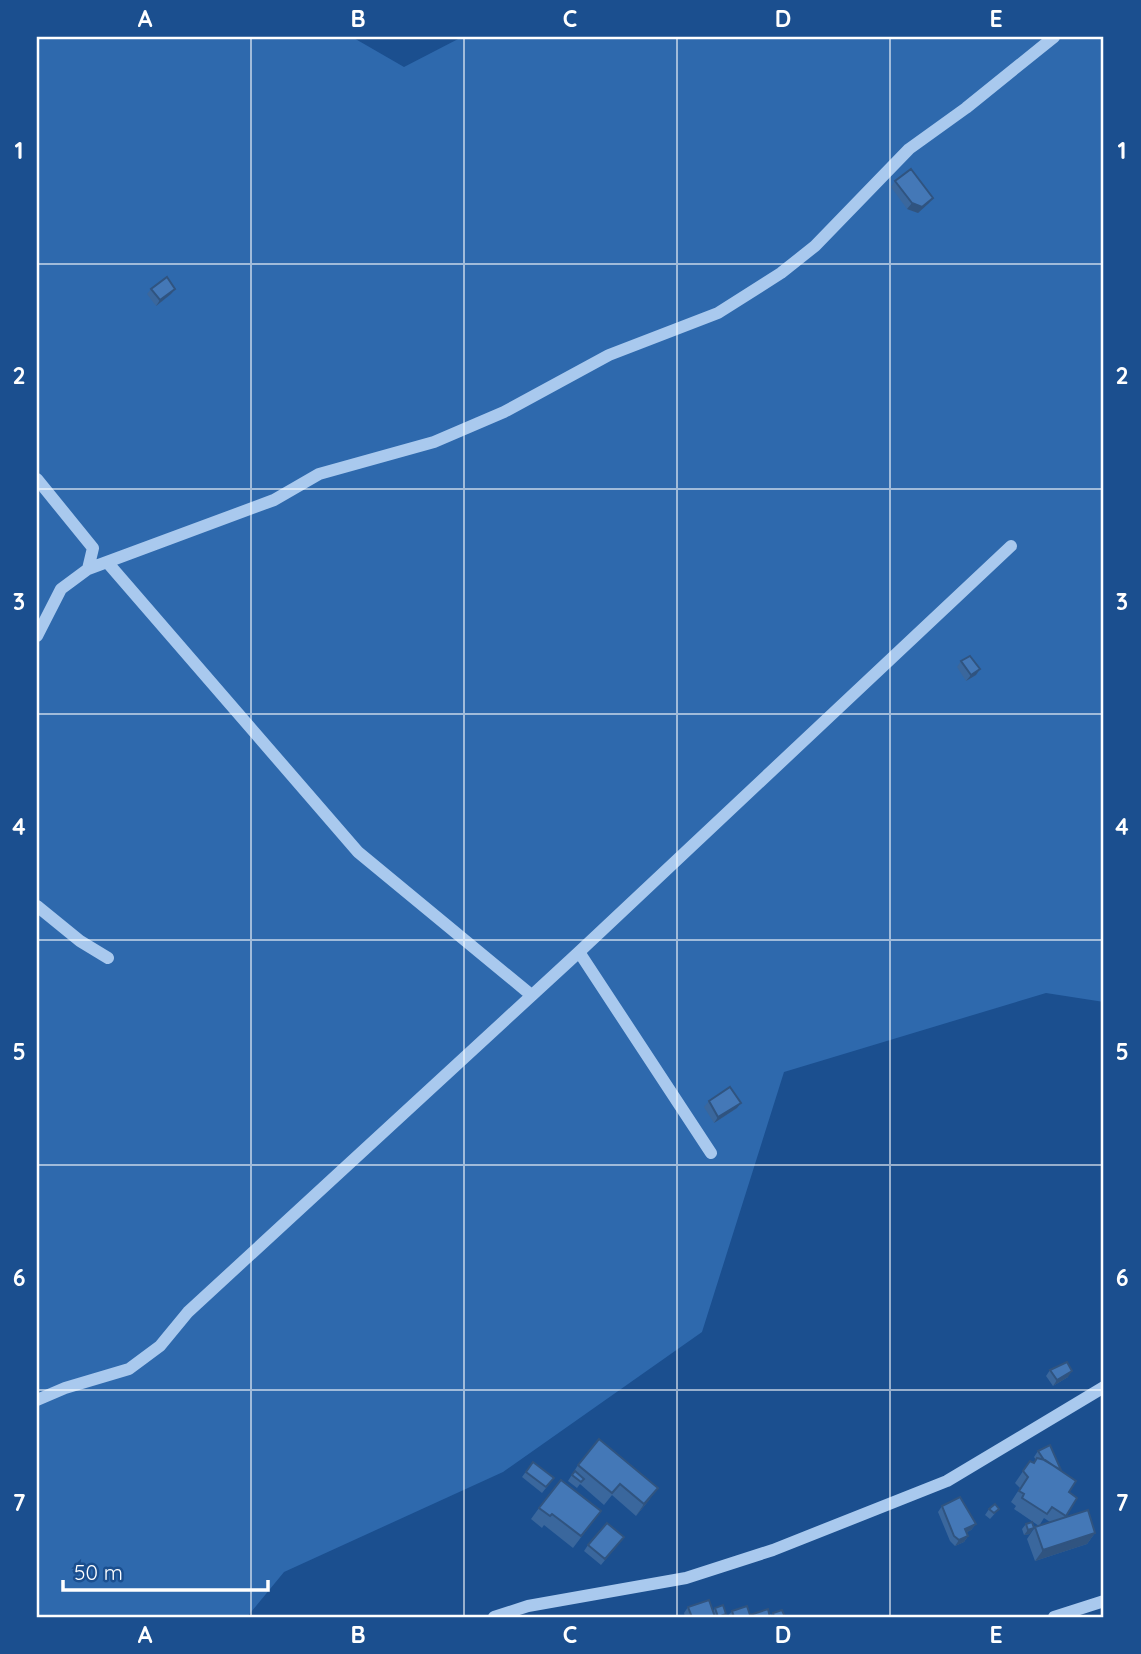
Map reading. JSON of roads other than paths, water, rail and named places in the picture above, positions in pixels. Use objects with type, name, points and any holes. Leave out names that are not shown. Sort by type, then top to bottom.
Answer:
[{"type":"street","points":[[37,636],[61,589],[88,569],[274,500],[319,474],[434,443],[504,412],[609,355],[718,313],[781,273],[815,246],[909,149],[966,108],[1055,37]]},
{"type":"street","points":[[37,480],[93,548],[88,569]]},
{"type":"street","points":[[37,1400],[65,1388],[129,1369],[160,1346],[188,1312],[530,993],[579,952],[1011,545]]},
{"type":"street","points":[[107,562],[358,852],[530,993]]},
{"type":"street","points":[[37,906],[80,941],[108,958]]},
{"type":"street","points":[[579,952],[711,1153]]},
{"type":"street","points":[[494,1617],[528,1606],[686,1578],[774,1550],[947,1481],[1104,1387]]},
{"type":"street","points":[[1054,1617],[1104,1601]]}]
